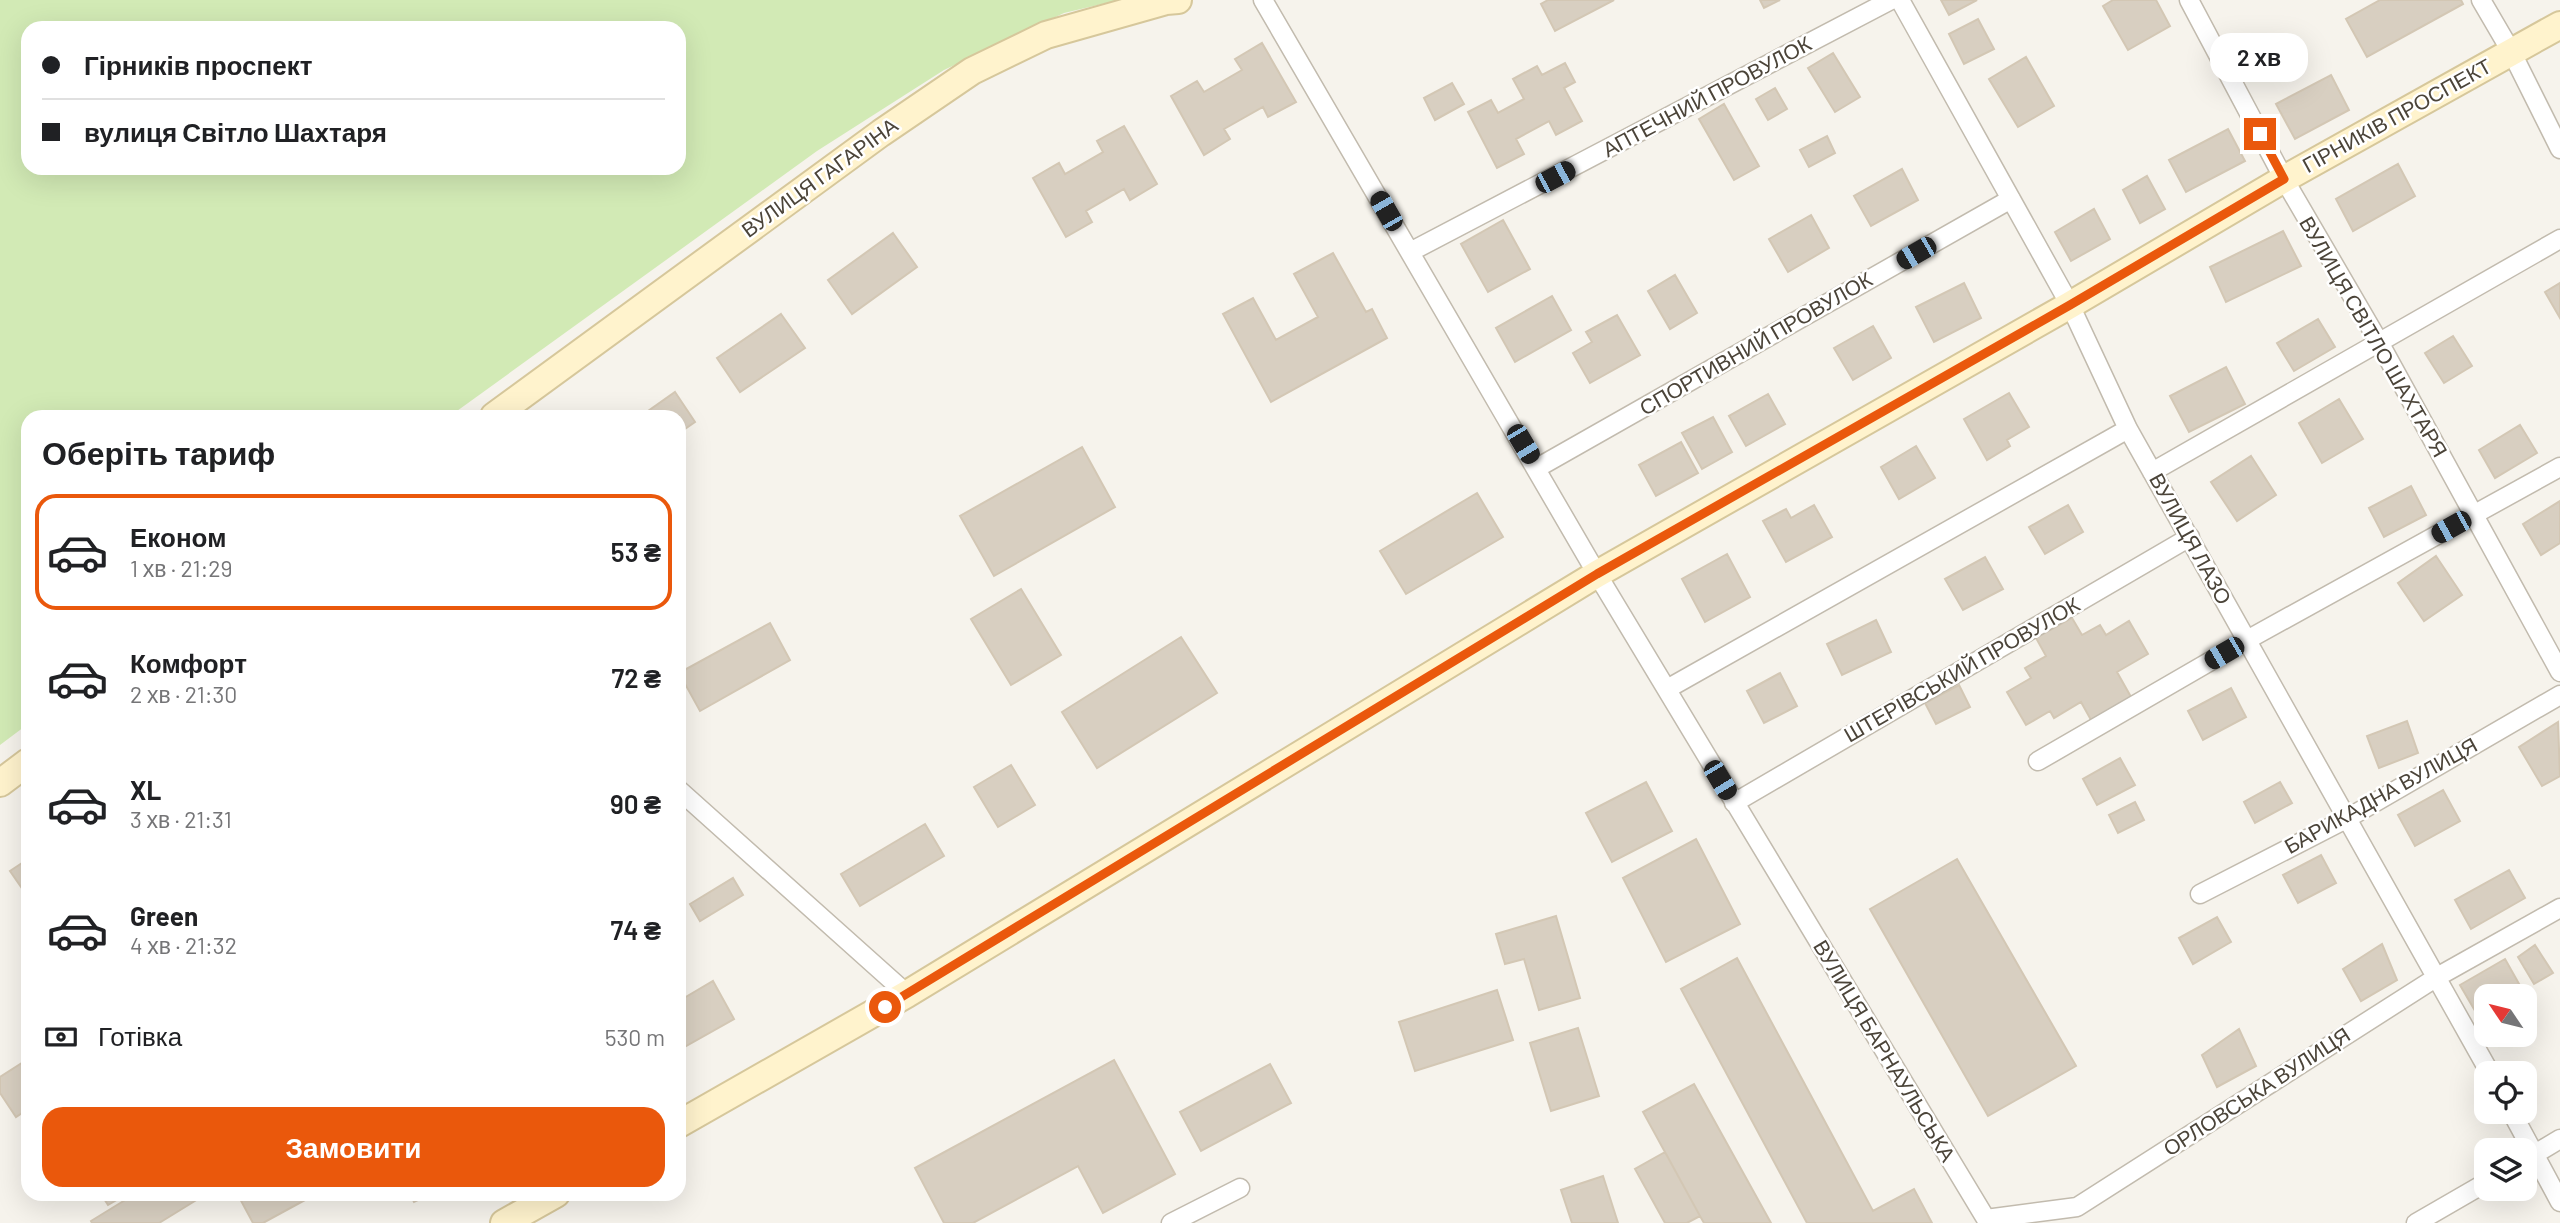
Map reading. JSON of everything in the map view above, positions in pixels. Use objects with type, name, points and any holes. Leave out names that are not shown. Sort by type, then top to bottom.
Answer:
[{"type":"main road","name":"ВУЛИЦЯ ГАГАРІНА","points":[[502,410],[881,133],[972,71],[1046,35],[1166,1],[1178,0]]},
{"type":"main road","name":"ГІРНИКІВ ПРОСПЕКТ","points":[[686,1120],[908,994],[1597,574],[2070,305],[2284,179],[2560,25]]},
{"type":"main road","points":[[0,783],[21,767]]},
{"type":"main road","points":[[504,1223],[543,1201]]},
{"type":"street","points":[[1263,0],[1597,574],[1734,803]]},
{"type":"street","name":"АПТЕЧНИЙ ПРОВУЛОК","points":[[1410,252],[1891,0]]},
{"type":"street","name":"ВУЛИЦЯ ЛАЗО","points":[[1900,0],[2070,305],[2128,429],[2483,1061]]},
{"type":"street","name":"ВУЛИЦЯ СВІТЛО ШАХТАРЯ","points":[[2189,0],[2284,179],[2379,342],[2560,672]]},
{"type":"street","points":[[2481,0],[2512,53],[2560,149]]},
{"type":"street","name":"СПОРТИВНИЙ ПРОВУЛОК","points":[[1537,468],[2011,200]]},
{"type":"street","points":[[2152,472],[2560,239]]},
{"type":"street","points":[[1667,689],[2128,429]]},
{"type":"street","points":[[2038,761],[2247,640],[2560,467]]},
{"type":"street","name":"ШТЕРІВСЬКИЙ ПРОВУЛОК","points":[[1734,803],[2190,537]]},
{"type":"street","name":"БАРИКАДНА ВУЛИЦЯ","points":[[2200,894],[2348,818],[2560,695]]},
{"type":"street","points":[[686,796],[908,994]]},
{"type":"street","name":"ВУЛИЦЯ БАРНАУЛЬСЬКА","points":[[1734,803],[1986,1219],[2077,1208]]},
{"type":"street","name":"ОРЛОВСЬКА ВУЛИЦЯ","points":[[2077,1208],[2437,976],[2560,908]]},
{"type":"street","points":[[2537,1153],[2560,1139]]},
{"type":"street","points":[[2537,1168],[2560,1202]]},
{"type":"street","points":[[1171,1223],[1240,1188]]},
{"type":"street","points":[[2416,1223],[2474,1190]]},
{"type":"green space","points":[[0,0],[1119,0],[1064,13],[944,70],[817,151],[458,410],[21,410],[21,729],[0,745]]},
{"type":"building","points":[[1548,0],[1614,0],[1555,31],[1541,4]]},
{"type":"building","points":[[1760,0],[1780,0],[1764,8]]},
{"type":"building","points":[[1941,0],[1977,0],[1949,15]]},
{"type":"building","points":[[2113,0],[2156,0],[2170,26],[2128,50],[2103,6]]},
{"type":"building","points":[[2380,0],[2461,0],[2463,4],[2367,57],[2346,19]]},
{"type":"building","points":[[1978,19],[1994,49],[1964,64],[1949,34]]},
{"type":"building","points":[[1262,43],[1296,102],[1268,117],[1263,107],[1224,129],[1230,139],[1204,155],[1171,96],[1197,81],[1204,92],[1242,70],[1235,59]]},
{"type":"building","points":[[1833,53],[1860,97],[1835,112],[1808,68]]},
{"type":"building","points":[[2026,57],[2054,106],[2018,127],[1989,79]]},
{"type":"building","points":[[1565,63],[1575,82],[1564,88],[1582,121],[1556,135],[1549,121],[1516,139],[1524,154],[1497,168],[1468,112],[1491,100],[1498,113],[1524,99],[1513,79],[1537,66],[1542,75]]},
{"type":"building","points":[[2331,75],[2349,110],[2295,139],[2276,104]]},
{"type":"building","points":[[1452,83],[1464,104],[1435,120],[1424,98]]},
{"type":"building","points":[[1775,88],[1787,109],[1768,120],[1756,99]]},
{"type":"building","points":[[1724,104],[1759,166],[1734,180],[1699,119]]},
{"type":"building","points":[[1124,126],[1157,184],[1130,200],[1124,189],[1086,211],[1092,222],[1066,237],[1033,178],[1059,163],[1065,174],[1103,152],[1097,141]]},
{"type":"building","points":[[2228,129],[2245,161],[2186,192],[2169,160]]},
{"type":"building","points":[[1827,136],[1835,153],[1809,167],[1800,150]]},
{"type":"building","points":[[2398,164],[2415,196],[2353,231],[2336,199]]},
{"type":"building","points":[[1902,169],[1918,200],[1871,226],[1854,196]]},
{"type":"building","points":[[2147,176],[2165,209],[2140,223],[2123,190]]},
{"type":"building","points":[[2094,209],[2110,239],[2071,261],[2055,232]]},
{"type":"building","points":[[1811,215],[1829,248],[1788,272],[1769,239]]},
{"type":"building","points":[[1503,220],[1530,269],[1488,292],[1461,244]]},
{"type":"building","points":[[2283,231],[2301,266],[2226,302],[2210,267]]},
{"type":"building","points":[[893,233],[917,267],[852,314],[828,280]]},
{"type":"building","points":[[1333,253],[1366,312],[1372,309],[1387,338],[1271,402],[1223,314],[1253,298],[1276,340],[1318,317],[1294,274]]},
{"type":"building","points":[[1675,275],[1697,313],[1670,329],[1648,291]]},
{"type":"building","points":[[1964,283],[1981,318],[1934,342],[1916,307]]},
{"type":"building","points":[[2560,283],[2560,318],[2545,292]]},
{"type":"building","points":[[1552,296],[1571,330],[1515,362],[1496,328]]},
{"type":"building","points":[[781,314],[805,348],[740,392],[717,358]]},
{"type":"building","points":[[1617,315],[1640,355],[1590,383],[1573,353],[1592,342],[1586,332]]},
{"type":"building","points":[[2318,319],[2335,347],[2294,371],[2277,343]]},
{"type":"building","points":[[1873,326],[1891,358],[1853,380],[1834,348]]},
{"type":"building","points":[[2453,336],[2472,366],[2444,383],[2425,353]]},
{"type":"building","points":[[2226,367],[2245,404],[2189,432],[2170,396]]},
{"type":"building","points":[[675,392],[695,422],[686,428],[686,410],[650,410]]},
{"type":"building","points":[[2009,393],[2029,427],[2007,440],[2010,446],[1987,460],[1964,419]]},
{"type":"building","points":[[1768,394],[1785,424],[1746,446],[1729,416]]},
{"type":"building","points":[[2339,399],[2363,439],[2322,463],[2299,423]]},
{"type":"building","points":[[1713,417],[1732,452],[1702,469],[1682,433]]},
{"type":"building","points":[[2520,425],[2537,453],[2495,478],[2479,450]]},
{"type":"building","points":[[1681,442],[1698,473],[1656,496],[1639,465]]},
{"type":"building","points":[[1916,446],[1935,478],[1899,499],[1881,467]]},
{"type":"building","points":[[1082,447],[1115,507],[994,576],[960,516]]},
{"type":"building","points":[[2251,456],[2276,495],[2237,521],[2211,482]]},
{"type":"building","points":[[2411,486],[2426,515],[2384,537],[2369,508]]},
{"type":"building","points":[[1477,493],[1503,537],[1406,594],[1380,551]]},
{"type":"building","points":[[2560,501],[2560,543],[2541,555],[2523,524]]},
{"type":"building","points":[[1814,505],[1832,537],[1786,562],[1763,521],[1786,509],[1791,518]]},
{"type":"building","points":[[2068,505],[2083,532],[2045,554],[2029,527]]},
{"type":"building","points":[[1727,554],[1750,597],[1705,622],[1682,579]]},
{"type":"building","points":[[2436,556],[2462,595],[2424,621],[2398,583]]},
{"type":"building","points":[[1985,557],[2003,589],[1963,610],[1945,579]]},
{"type":"building","points":[[1021,589],[1061,655],[1011,685],[971,619]]},
{"type":"building","points":[[2072,618],[2082,635],[2100,625],[2106,635],[2129,621],[2148,654],[2117,672],[2131,697],[2091,720],[2081,702],[2054,718],[2050,711],[2026,725],[2007,692],[2031,678],[2025,668],[2046,656],[2036,638]]},
{"type":"building","points":[[1876,620],[1891,652],[1842,675],[1827,644]]},
{"type":"building","points":[[770,623],[790,660],[700,711],[686,686],[686,669]]},
{"type":"building","points":[[1181,637],[1217,693],[1097,768],[1062,712]]},
{"type":"building","points":[[1780,673],[1797,706],[1764,723],[1747,691]]},
{"type":"building","points":[[1959,685],[1970,707],[1936,724],[1925,703]]},
{"type":"building","points":[[2231,688],[2246,717],[2203,740],[2188,711]]},
{"type":"building","points":[[2407,721],[2418,753],[2379,768],[2367,736]]},
{"type":"building","points":[[2558,722],[2560,776],[2542,786],[2519,747]]},
{"type":"building","points":[[2120,758],[2135,785],[2097,805],[2083,779]]},
{"type":"building","points":[[1011,765],[1035,805],[998,827],[974,787]]},
{"type":"building","points":[[1646,782],[1672,831],[1612,862],[1586,813]]},
{"type":"building","points":[[2280,782],[2292,803],[2255,823],[2244,802]]},
{"type":"building","points":[[2443,790],[2460,821],[2415,846],[2398,815]]},
{"type":"building","points":[[2135,802],[2144,820],[2118,833],[2109,815]]},
{"type":"building","points":[[925,824],[944,856],[860,906],[841,874]]},
{"type":"building","points":[[1696,839],[1740,924],[1666,962],[1623,878]]},
{"type":"building","points":[[2321,855],[2336,883],[2298,903],[2283,875]]},
{"type":"building","points":[[1957,859],[2076,1066],[1988,1116],[1870,909]]},
{"type":"building","points":[[21,864],[21,887],[10,871]]},
{"type":"building","points":[[2509,870],[2525,898],[2471,929],[2455,900]]},
{"type":"building","points":[[733,878],[743,895],[700,921],[690,904]]},
{"type":"building","points":[[1556,916],[1580,998],[1539,1010],[1524,959],[1505,964],[1496,934]]},
{"type":"building","points":[[2217,917],[2231,942],[2193,964],[2179,938]]},
{"type":"building","points":[[2382,944],[2397,980],[2361,1001],[2343,969]]},
{"type":"building","points":[[2535,945],[2553,973],[2534,984],[2518,957]]},
{"type":"building","points":[[1737,958],[1873,1211],[1914,1189],[1932,1223],[1807,1223],[1681,989]]},
{"type":"building","points":[[2505,959],[2519,984],[2474,984],[2474,1009],[2460,985]]},
{"type":"building","points":[[713,981],[734,1019],[686,1046],[686,997]]},
{"type":"building","points":[[1497,990],[1513,1040],[1415,1071],[1399,1022]]},
{"type":"building","points":[[1578,1028],[1599,1096],[1551,1111],[1530,1043]]},
{"type":"building","points":[[2239,1029],[2256,1066],[2217,1087],[2202,1055]]},
{"type":"building","points":[[1114,1060],[1175,1174],[1103,1213],[1078,1166],[973,1223],[944,1223],[915,1168]]},
{"type":"building","points":[[21,1064],[21,1114],[16,1117],[0,1093],[0,1077]]},
{"type":"building","points":[[1270,1064],[1291,1103],[1201,1151],[1180,1112]]},
{"type":"building","points":[[1694,1084],[1771,1223],[1704,1223],[1700,1216],[1643,1112]]},
{"type":"building","points":[[1665,1152],[1700,1216],[1687,1223],[1665,1223],[1635,1169]]},
{"type":"building","points":[[1603,1176],[1618,1223],[1572,1223],[1561,1190]]},
{"type":"building","points":[[124,1201],[195,1201],[159,1223],[91,1221]]},
{"type":"building","points":[[241,1201],[303,1201],[263,1223],[253,1223]]},
{"type":"route","points":[[885,1007],[1597,574],[2070,305],[2284,179],[2260,134]]}]
